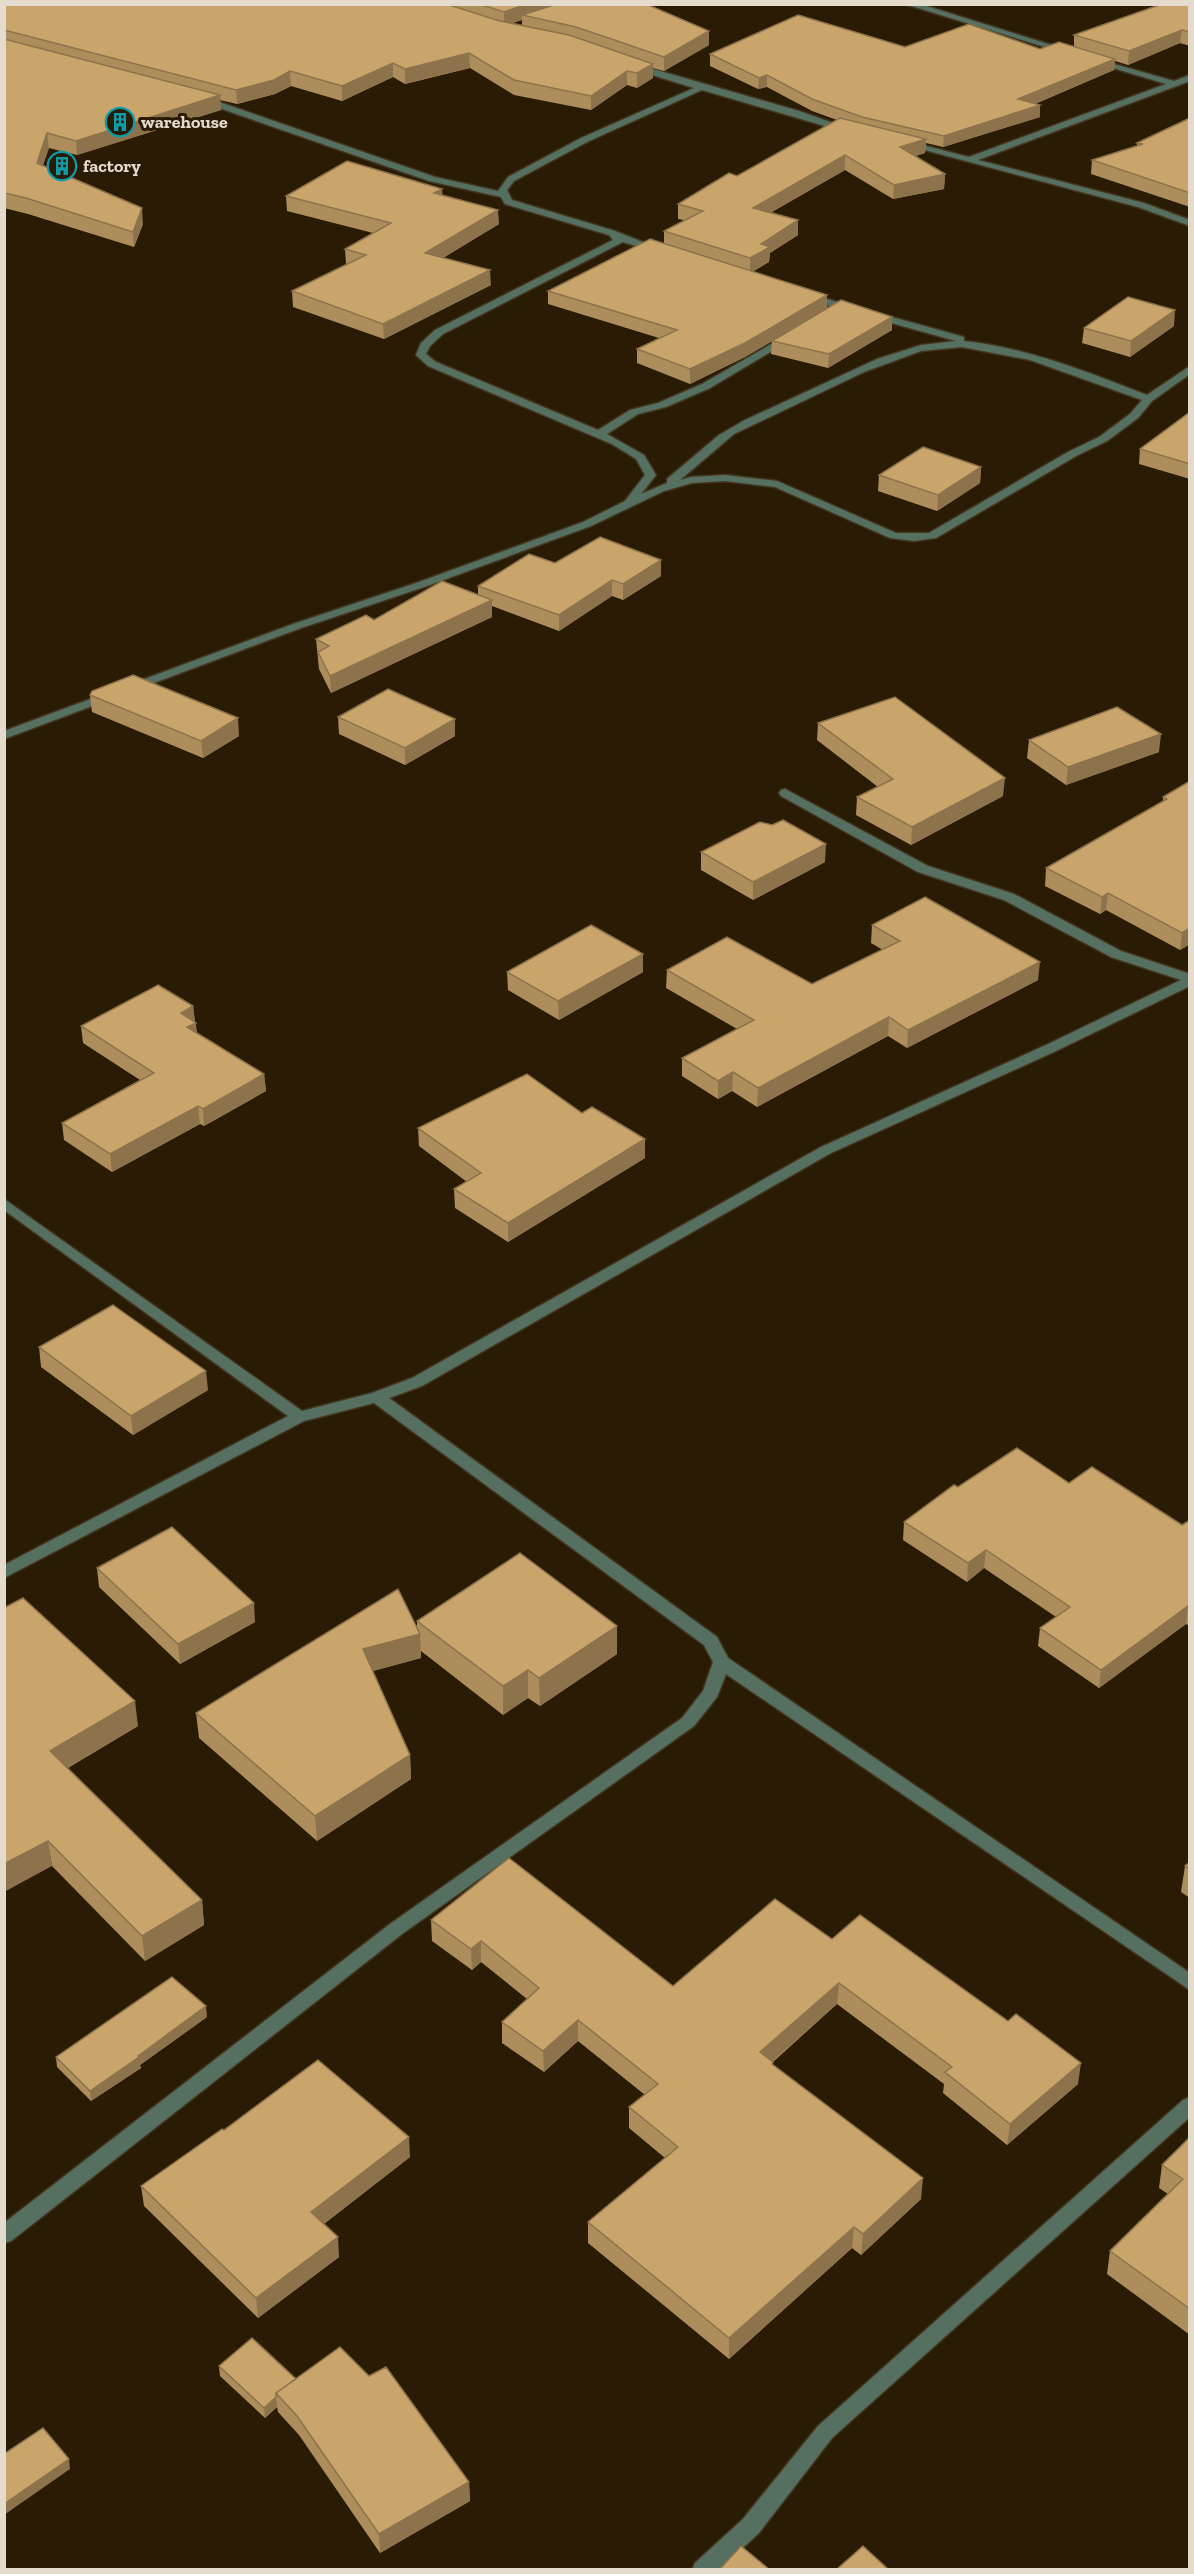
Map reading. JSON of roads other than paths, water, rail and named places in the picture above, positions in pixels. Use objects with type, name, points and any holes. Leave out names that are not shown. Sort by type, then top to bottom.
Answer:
[{"type":"street","points":[[909,4],[1079,55]]},
{"type":"street","points":[[1090,58],[1176,84]]},
{"type":"street","points":[[623,63],[699,89],[803,113],[858,133]]},
{"type":"street","points":[[972,159],[1190,78]]},
{"type":"street","points":[[627,503],[651,475],[640,456],[598,435],[432,364],[421,355],[425,345],[439,332],[619,241],[612,233],[508,202],[502,190],[511,179],[584,140],[699,89]]},
{"type":"street","points":[[196,98],[218,103],[432,179],[505,195]]},
{"type":"street","points":[[901,143],[972,159],[1141,205],[1190,223]]},
{"type":"street","points":[[615,236],[671,254]]},
{"type":"street","points":[[796,293],[990,348]]},
{"type":"street","points":[[831,313],[841,307]]},
{"type":"street","points":[[598,435],[634,412],[662,405],[706,386],[800,332]]},
{"type":"street","points":[[660,489],[685,472],[728,433],[890,357],[927,346],[960,344],[1030,356],[1148,399]]},
{"type":"street","points":[[4,735],[297,626],[423,585],[587,524],[660,489],[691,480],[725,478],[777,484],[894,537],[932,536],[1072,454],[1103,439],[1134,416],[1148,399],[1190,369]]},
{"type":"street","points":[[785,793],[923,869],[1010,897],[1116,954],[1190,980]]},
{"type":"street","points":[[4,1572],[299,1417],[377,1397],[417,1382],[826,1150],[1052,1048],[1190,980]]},
{"type":"street","points":[[4,1203],[299,1417]]},
{"type":"street","points":[[377,1397],[711,1641],[721,1662],[1190,1983]]},
{"type":"street","points":[[4,2235],[396,1929],[688,1722],[711,1693],[721,1662]]},
{"type":"street","points":[[703,2570],[751,2526],[825,2432],[1190,2105]]},
{"type":"place","name":"warehouse","points":[[120,122]]},
{"type":"place","name":"factory","points":[[62,166]]}]
